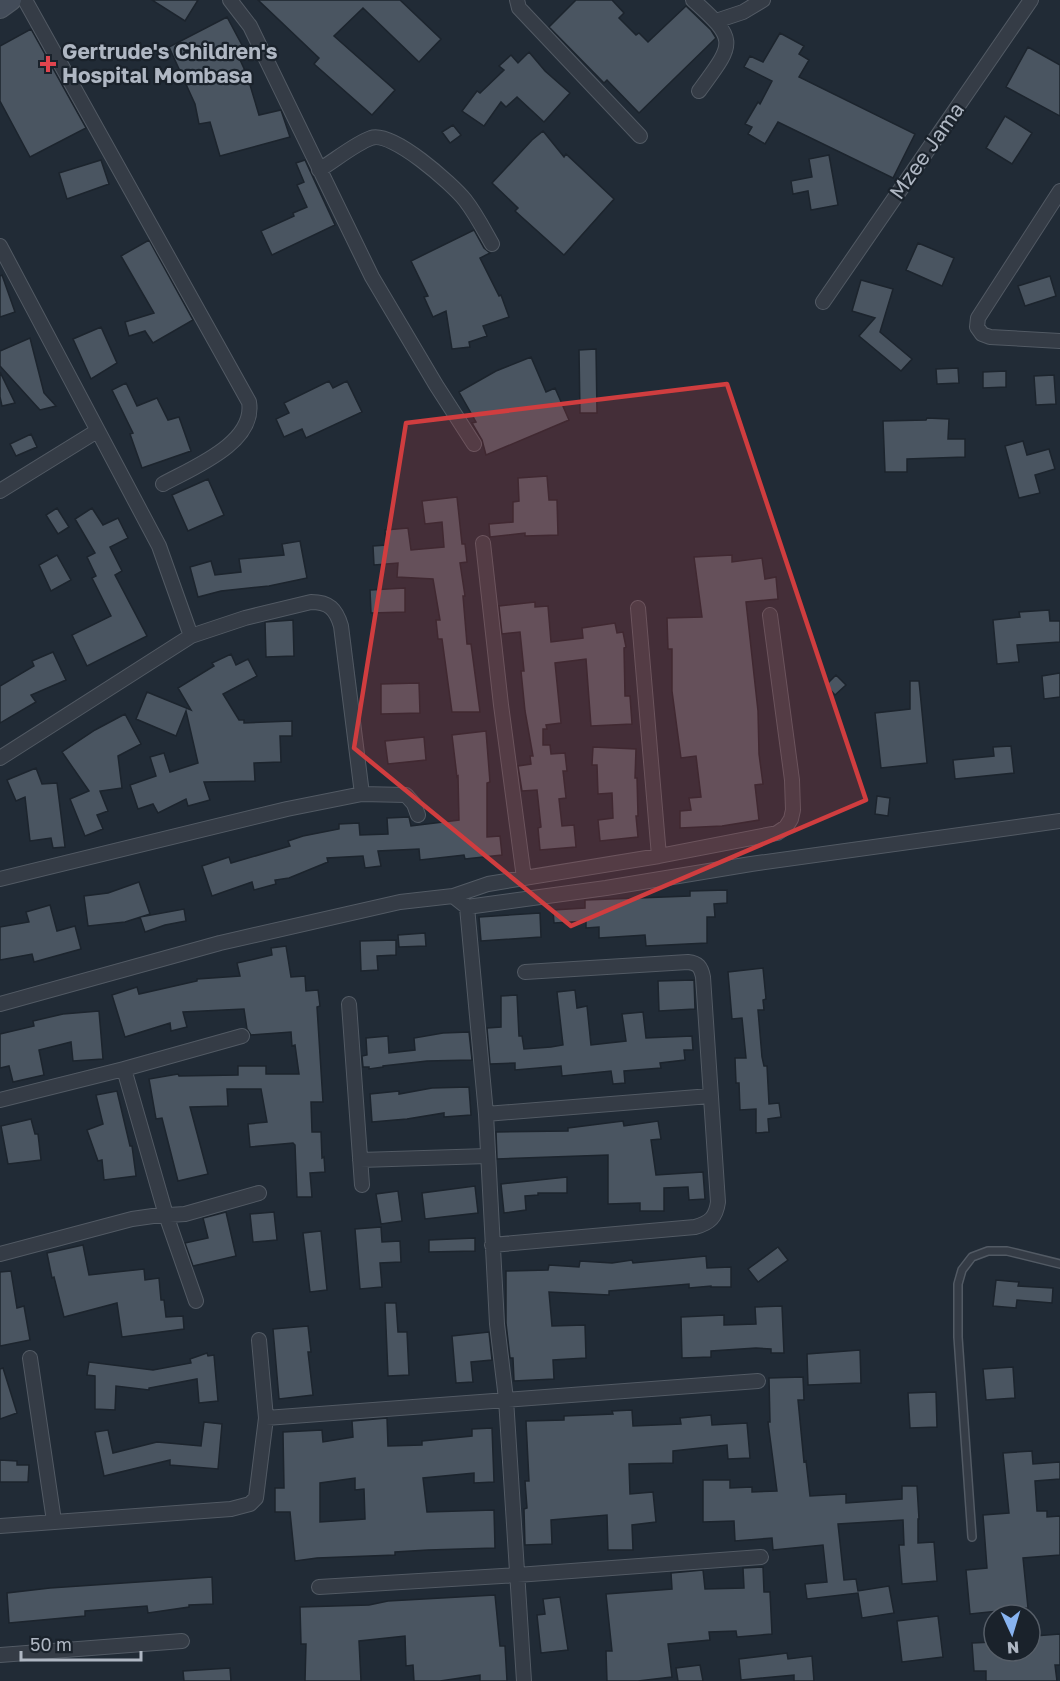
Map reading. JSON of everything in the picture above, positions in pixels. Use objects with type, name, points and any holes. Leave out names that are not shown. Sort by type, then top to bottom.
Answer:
[{"type":"main road","points":[[0,8],[10,0]]},
{"type":"street","points":[[25,0],[249,402],[250,412],[247,425],[234,441],[220,452],[164,484]]},
{"type":"street","points":[[517,0],[519,8],[640,136]]},
{"type":"street","points":[[693,0],[716,21],[726,34],[727,43],[722,59],[699,91]]},
{"type":"street","points":[[716,21],[743,12],[763,0]]},
{"type":"street","name":"Mzee Jama","points":[[823,302],[1031,0]]},
{"type":"street","points":[[236,2],[250,26],[372,277],[474,444]]},
{"type":"street","points":[[319,170],[372,137],[388,139],[404,148],[455,189],[465,200],[492,244]]},
{"type":"street","points":[[1060,191],[1005,273],[976,324],[982,334],[990,337],[1060,341]]},
{"type":"street","points":[[0,246],[159,546],[191,636]]},
{"type":"street","points":[[0,491],[97,431]]},
{"type":"street","points":[[483,543],[524,878]]},
{"type":"street","points":[[0,758],[191,636],[245,618],[311,602],[320,602],[332,607],[341,626],[362,794]]},
{"type":"street","points":[[638,608],[659,856]]},
{"type":"street","points":[[0,1004],[220,943],[400,902],[453,896],[488,884],[659,856],[782,831],[791,819],[794,810],[770,615]]},
{"type":"street","points":[[0,877],[287,809],[362,794],[406,795],[414,804],[418,815]]},
{"type":"street","points":[[453,896],[468,907],[606,888],[751,864],[1060,821]]},
{"type":"street","points":[[468,907],[486,1114],[497,1324],[506,1399],[524,1681]]},
{"type":"street","points":[[492,1245],[695,1227],[708,1223],[716,1213],[718,1202],[702,970],[695,963],[525,972]]},
{"type":"street","points":[[349,1004],[362,1185]]},
{"type":"street","points":[[0,1100],[242,1036]]},
{"type":"street","points":[[124,1069],[166,1215],[196,1301]]},
{"type":"street","points":[[486,1114],[710,1096]]},
{"type":"street","points":[[360,1160],[488,1156]]},
{"type":"street","points":[[0,1254],[132,1219],[185,1214],[259,1193]]},
{"type":"street","points":[[0,1526],[231,1509],[250,1504],[256,1498],[266,1418],[259,1340]]},
{"type":"street","points":[[30,1358],[54,1521]]},
{"type":"street","points":[[266,1418],[758,1381]]},
{"type":"street","points":[[319,1587],[761,1557]]},
{"type":"street","points":[[0,1655],[182,1641]]},
{"type":"lane","points":[[972,1537],[958,1337],[958,1284],[962,1270],[972,1257],[988,1251],[1007,1251],[1060,1264]]},
{"type":"highlighted area","points":[[727,384],[866,800],[571,926],[354,748],[406,423]]},
{"type":"building","points":[[152,0],[198,0],[185,21]]},
{"type":"building","points":[[258,0],[400,0],[441,39],[419,62],[363,8],[334,36],[395,90],[372,115],[314,64],[319,58]]},
{"type":"building","points":[[576,0],[612,0],[624,13],[619,18],[636,35],[639,33],[648,42],[686,6],[711,30],[716,38],[639,113],[607,80],[604,83],[549,27]]},
{"type":"building","points":[[227,17],[243,47],[236,51],[247,75],[259,115],[281,110],[290,137],[220,156],[210,122],[199,124],[195,104],[169,47]]},
{"type":"building","points":[[31,29],[86,128],[30,157],[0,101],[0,46]]},
{"type":"building","points":[[780,33],[804,46],[799,54],[809,60],[799,77],[915,134],[893,178],[778,122],[765,144],[748,134],[752,127],[745,124],[758,102],[760,104],[772,81],[744,67],[750,56],[763,62]]},
{"type":"building","points":[[1028,47],[1060,65],[1060,116],[1006,87]]},
{"type":"building","points":[[529,52],[545,71],[570,93],[544,122],[517,97],[506,107],[501,102],[484,126],[462,111],[477,91],[480,93],[504,70],[499,66],[511,55],[518,63]]},
{"type":"building","points":[[1005,116],[1032,133],[1012,164],[986,148]]},
{"type":"building","points":[[453,125],[461,135],[450,143],[442,132]]},
{"type":"building","points":[[543,131],[564,157],[566,154],[614,199],[564,255],[515,211],[518,208],[492,183]]},
{"type":"building","points":[[829,155],[838,205],[811,210],[808,191],[793,194],[791,181],[812,177],[809,159]]},
{"type":"building","points":[[101,160],[109,184],[67,199],[59,173]]},
{"type":"building","points":[[305,160],[335,225],[272,255],[261,231],[294,216],[293,213],[307,207],[297,185],[304,182],[296,163]]},
{"type":"building","points":[[474,230],[484,248],[490,253],[480,258],[499,296],[501,295],[509,317],[483,326],[487,336],[469,342],[470,347],[452,349],[446,311],[433,317],[424,297],[428,296],[411,261]]},
{"type":"building","points":[[149,240],[193,320],[153,343],[145,331],[129,336],[125,322],[154,313],[121,256]]},
{"type":"building","points":[[918,243],[954,258],[942,286],[906,270]]},
{"type":"building","points":[[2,275],[15,312],[0,317],[0,276]]},
{"type":"building","points":[[1050,276],[1056,296],[1025,306],[1018,286]]},
{"type":"building","points":[[861,280],[893,289],[880,332],[912,359],[901,371],[859,336],[875,318],[852,311]]},
{"type":"building","points":[[101,327],[117,363],[91,379],[73,339]]},
{"type":"building","points":[[30,338],[44,393],[56,406],[40,410],[0,366],[0,351]]},
{"type":"building","points":[[596,349],[597,413],[580,413],[579,350]]},
{"type":"building","points":[[531,357],[546,392],[555,388],[569,420],[486,455],[482,440],[472,423],[476,422],[459,392],[496,371]]},
{"type":"building","points":[[958,368],[959,383],[937,384],[936,369]]},
{"type":"building","points":[[1006,371],[1006,387],[983,388],[983,372]]},
{"type":"building","points":[[0,372],[15,403],[2,406]]},
{"type":"building","points":[[1054,375],[1056,404],[1036,405],[1034,376]]},
{"type":"building","points":[[329,381],[333,388],[347,381],[362,412],[306,438],[302,429],[284,437],[276,419],[289,413],[284,403]]},
{"type":"building","points":[[126,383],[137,406],[157,398],[168,420],[179,417],[191,451],[142,468],[130,434],[133,433],[112,390]]},
{"type":"building","points":[[927,418],[949,419],[948,439],[965,439],[965,457],[907,459],[907,472],[885,472],[883,421],[926,420]]},
{"type":"building","points":[[31,434],[37,447],[16,456],[10,444]]},
{"type":"building","points":[[1023,441],[1027,455],[1049,449],[1055,469],[1035,475],[1040,493],[1019,498],[1005,446]]},
{"type":"building","points":[[547,476],[549,500],[557,500],[558,535],[525,536],[525,533],[490,537],[489,524],[513,522],[513,502],[519,501],[518,478]]},
{"type":"building","points":[[208,479],[224,515],[188,531],[172,495]]},
{"type":"building","points":[[457,497],[462,544],[465,544],[467,562],[460,563],[465,596],[463,596],[467,644],[471,644],[480,712],[452,712],[442,639],[438,639],[436,620],[440,620],[433,579],[397,577],[398,563],[374,565],[373,546],[386,545],[385,530],[408,528],[411,550],[444,547],[442,522],[425,524],[422,501]]},
{"type":"building","points":[[57,508],[69,527],[58,534],[46,515]]},
{"type":"building","points":[[92,508],[103,525],[118,518],[128,538],[110,547],[122,571],[115,575],[147,636],[87,666],[72,635],[111,616],[92,578],[96,576],[87,557],[95,553],[75,519]]},
{"type":"building","points":[[300,541],[307,578],[269,586],[221,591],[198,597],[190,567],[211,561],[215,575],[241,572],[239,559],[284,555],[282,544]]},
{"type":"building","points":[[57,555],[71,580],[51,591],[39,565]]},
{"type":"building","points":[[732,555],[732,562],[762,558],[765,579],[776,577],[778,599],[746,602],[758,711],[759,754],[763,784],[755,785],[759,820],[722,826],[680,828],[680,811],[691,810],[689,798],[701,797],[696,756],[681,758],[672,691],[672,649],[668,649],[667,618],[702,617],[694,557]]},
{"type":"building","points":[[405,588],[405,612],[371,613],[370,590]]},
{"type":"building","points":[[535,602],[535,607],[548,606],[551,642],[583,638],[582,628],[615,623],[617,633],[623,632],[626,647],[624,648],[625,696],[630,696],[632,724],[591,726],[586,659],[555,663],[561,723],[546,725],[547,729],[543,729],[543,745],[550,745],[551,754],[565,753],[567,771],[563,771],[566,798],[559,799],[562,826],[574,825],[576,847],[540,850],[538,828],[541,827],[537,790],[522,791],[518,766],[531,764],[530,756],[533,756],[525,711],[520,632],[502,634],[499,606]]},
{"type":"building","points":[[1049,610],[1050,621],[1060,621],[1060,642],[1017,645],[1019,662],[997,664],[993,620],[1020,617],[1019,612]]},
{"type":"building","points":[[293,620],[294,656],[266,657],[265,622]]},
{"type":"building","points":[[53,652],[66,680],[31,695],[36,702],[0,723],[0,686],[34,666],[32,661]]},
{"type":"building","points":[[231,654],[236,665],[248,659],[257,676],[223,694],[239,720],[244,720],[244,723],[292,721],[292,736],[280,736],[281,762],[254,763],[255,781],[204,782],[210,800],[188,806],[186,799],[158,813],[153,804],[138,809],[130,785],[156,776],[150,757],[164,753],[170,772],[198,763],[186,711],[176,736],[136,719],[147,692],[191,710],[178,688],[214,666],[212,663]]},
{"type":"building","points":[[1060,673],[1060,697],[1044,699],[1042,676]]},
{"type":"building","points":[[836,675],[846,685],[835,695],[826,685]]},
{"type":"building","points":[[910,681],[919,681],[927,763],[881,768],[875,713],[910,709]]},
{"type":"building","points":[[419,683],[420,713],[381,714],[381,684]]},
{"type":"building","points":[[125,714],[141,744],[118,756],[122,788],[100,791],[108,811],[97,815],[103,829],[85,836],[70,799],[89,791],[62,752]]},
{"type":"building","points":[[486,731],[490,782],[487,783],[487,837],[500,836],[502,855],[465,859],[464,855],[420,860],[419,849],[378,851],[381,866],[365,868],[363,856],[327,858],[328,862],[289,878],[275,880],[276,884],[254,890],[252,882],[212,896],[202,866],[229,857],[231,863],[290,846],[288,841],[339,829],[339,824],[359,823],[360,835],[388,834],[387,818],[409,817],[411,826],[459,820],[458,776],[452,735]]},
{"type":"building","points":[[424,737],[426,760],[388,764],[385,741]]},
{"type":"building","points":[[1011,746],[1014,773],[955,779],[953,760],[994,756],[993,747]]},
{"type":"building","points":[[593,747],[636,749],[638,837],[600,841],[598,820],[613,818],[612,793],[598,794],[597,765],[592,765]]},
{"type":"building","points":[[36,768],[42,784],[57,783],[65,847],[53,848],[51,838],[30,841],[25,797],[16,801],[7,780]]},
{"type":"building","points":[[877,796],[890,798],[888,816],[875,814]]},
{"type":"building","points":[[139,882],[150,914],[125,922],[88,926],[84,896],[108,893]]},
{"type":"building","points":[[727,890],[727,903],[714,904],[715,917],[707,917],[707,943],[646,946],[645,935],[599,938],[599,927],[586,928],[586,921],[554,923],[553,910],[585,908],[585,900],[690,896],[690,891]]},
{"type":"building","points":[[50,905],[57,931],[75,926],[81,949],[34,962],[32,954],[0,960],[0,927],[29,922],[26,912]]},
{"type":"building","points":[[184,909],[186,921],[145,932],[140,917]]},
{"type":"building","points":[[540,913],[541,937],[481,941],[479,917]]},
{"type":"building","points":[[425,933],[426,946],[399,947],[398,935]]},
{"type":"building","points":[[396,940],[396,955],[377,956],[378,970],[361,971],[360,941]]},
{"type":"building","points":[[286,946],[291,977],[305,976],[306,991],[318,990],[323,1102],[311,1102],[312,1132],[321,1132],[325,1172],[310,1173],[312,1197],[297,1197],[295,1145],[293,1143],[250,1147],[248,1124],[267,1122],[261,1089],[227,1089],[228,1106],[190,1107],[208,1174],[178,1181],[162,1118],[156,1119],[149,1079],[178,1074],[179,1076],[238,1075],[238,1066],[266,1066],[266,1074],[299,1074],[291,1032],[251,1035],[247,1029],[244,1009],[183,1012],[187,1027],[171,1031],[170,1023],[125,1037],[112,995],[137,987],[139,994],[197,981],[197,979],[240,976],[237,963],[272,955],[271,948]]},
{"type":"building","points":[[763,968],[766,999],[763,1000],[764,1010],[758,1010],[762,1057],[764,1066],[767,1066],[769,1104],[779,1103],[781,1117],[768,1119],[769,1132],[756,1133],[756,1109],[740,1110],[735,1058],[746,1058],[742,1018],[732,1019],[728,972]]},
{"type":"building","points":[[694,980],[695,1009],[659,1011],[658,981]]},
{"type":"building","points":[[575,990],[577,1008],[587,1006],[591,1045],[626,1041],[622,1014],[643,1012],[646,1038],[692,1036],[693,1050],[684,1050],[685,1060],[660,1063],[661,1068],[624,1071],[625,1083],[613,1084],[611,1071],[562,1076],[561,1066],[515,1070],[515,1063],[490,1064],[487,1028],[501,1027],[501,996],[517,995],[519,1036],[522,1036],[524,1049],[551,1047],[563,1045],[557,992]]},
{"type":"building","points":[[99,1011],[103,1059],[73,1061],[71,1042],[39,1050],[44,1075],[13,1082],[9,1066],[0,1068],[0,1034],[34,1026],[33,1021],[63,1014]]},
{"type":"building","points":[[469,1032],[472,1060],[427,1061],[369,1069],[369,1067],[363,1067],[362,1056],[367,1055],[366,1038],[388,1036],[389,1053],[415,1050],[414,1038],[443,1033]]},
{"type":"building","points":[[469,1087],[471,1115],[444,1117],[444,1113],[372,1122],[370,1094],[399,1091],[399,1094],[432,1088]]},
{"type":"building","points":[[117,1091],[130,1146],[132,1146],[136,1176],[104,1180],[102,1160],[98,1161],[87,1130],[103,1124],[96,1095]]},
{"type":"building","points":[[31,1119],[35,1134],[38,1134],[41,1160],[8,1164],[1,1126]]},
{"type":"building","points":[[623,1121],[624,1126],[658,1121],[661,1139],[651,1140],[656,1175],[703,1172],[705,1199],[689,1200],[688,1187],[664,1188],[664,1211],[640,1211],[640,1203],[608,1204],[608,1155],[497,1159],[496,1132],[568,1131],[568,1128]]},
{"type":"building","points":[[567,1177],[567,1193],[538,1193],[538,1195],[525,1196],[526,1210],[504,1213],[501,1184]]},
{"type":"building","points":[[475,1186],[478,1213],[425,1219],[422,1193]]},
{"type":"building","points":[[398,1191],[402,1221],[381,1224],[376,1194]]},
{"type":"building","points":[[226,1212],[236,1256],[193,1266],[185,1243],[208,1238],[203,1218]]},
{"type":"building","points":[[274,1212],[277,1240],[253,1242],[250,1214]]},
{"type":"building","points":[[381,1227],[382,1242],[400,1241],[401,1262],[380,1263],[382,1287],[360,1289],[355,1229]]},
{"type":"building","points":[[321,1231],[327,1290],[310,1292],[303,1233]]},
{"type":"building","points":[[475,1238],[475,1251],[429,1252],[429,1240]]},
{"type":"building","points":[[83,1245],[89,1275],[144,1269],[145,1280],[159,1278],[161,1300],[164,1300],[166,1317],[183,1316],[184,1329],[122,1337],[117,1303],[64,1317],[47,1253]]},
{"type":"building","points":[[778,1247],[788,1260],[758,1282],[748,1269]]},
{"type":"building","points":[[706,1256],[707,1268],[731,1267],[731,1287],[689,1288],[689,1284],[609,1291],[609,1295],[549,1292],[552,1326],[585,1325],[586,1358],[553,1360],[554,1379],[514,1381],[513,1358],[510,1358],[506,1323],[506,1271],[548,1270],[549,1265],[579,1267],[580,1261],[612,1263],[632,1260],[633,1263]]},
{"type":"building","points":[[11,1271],[17,1308],[24,1306],[30,1340],[0,1346],[0,1272]]},
{"type":"building","points":[[996,1280],[1019,1282],[1018,1286],[1053,1288],[1052,1303],[1017,1300],[1016,1308],[993,1306]]},
{"type":"building","points":[[385,1303],[396,1303],[398,1332],[407,1332],[409,1375],[388,1376]]},
{"type":"building","points":[[782,1306],[784,1353],[771,1353],[771,1349],[756,1348],[711,1351],[711,1357],[682,1358],[681,1317],[724,1315],[724,1325],[756,1324],[755,1307]]},
{"type":"building","points":[[308,1326],[311,1352],[308,1352],[313,1395],[279,1399],[273,1329]]},
{"type":"building","points":[[489,1332],[492,1360],[471,1362],[473,1382],[456,1383],[452,1336]]},
{"type":"building","points":[[860,1350],[861,1383],[808,1385],[807,1354]]},
{"type":"building","points":[[207,1353],[208,1356],[214,1355],[218,1401],[199,1403],[197,1379],[149,1388],[149,1390],[116,1386],[115,1410],[95,1409],[95,1376],[87,1375],[89,1362],[153,1370],[191,1363],[190,1359]]},
{"type":"building","points":[[1013,1367],[1015,1398],[986,1400],[983,1369]]},
{"type":"building","points":[[3,1368],[17,1413],[0,1419],[0,1369]]},
{"type":"building","points":[[803,1377],[804,1400],[798,1400],[810,1496],[846,1494],[846,1503],[902,1499],[902,1486],[917,1486],[918,1543],[934,1542],[937,1581],[902,1584],[899,1545],[904,1545],[903,1520],[838,1524],[844,1580],[856,1579],[858,1591],[889,1586],[894,1613],[862,1618],[858,1593],[807,1599],[805,1584],[827,1582],[823,1545],[773,1550],[772,1538],[735,1541],[734,1521],[703,1522],[703,1480],[730,1480],[730,1488],[752,1487],[752,1492],[777,1491],[768,1422],[770,1422],[769,1378]]},
{"type":"building","points":[[936,1392],[937,1427],[910,1428],[908,1393]]},
{"type":"building","points":[[632,1410],[633,1426],[681,1424],[680,1418],[711,1415],[712,1425],[747,1423],[750,1458],[728,1459],[727,1445],[673,1451],[673,1463],[629,1464],[630,1494],[653,1492],[656,1522],[632,1525],[633,1550],[608,1550],[607,1515],[551,1520],[552,1544],[525,1545],[524,1509],[527,1508],[525,1481],[529,1481],[526,1421],[564,1420],[564,1416],[613,1414],[612,1411]]},
{"type":"building","points":[[387,1418],[388,1446],[422,1445],[422,1441],[472,1436],[472,1429],[492,1428],[494,1482],[474,1483],[474,1473],[423,1478],[427,1512],[494,1510],[495,1548],[395,1552],[395,1555],[295,1561],[290,1512],[275,1512],[275,1488],[284,1488],[283,1432],[322,1430],[323,1442],[353,1437],[352,1421]],"holes":[[[355,1478],[355,1490],[364,1489],[365,1519],[320,1522],[320,1483]]]},
{"type":"building","points":[[204,1422],[222,1424],[218,1469],[170,1465],[170,1460],[104,1476],[95,1432],[108,1430],[113,1453],[157,1442],[201,1446]]},
{"type":"building","points":[[1032,1451],[1033,1464],[1060,1462],[1060,1479],[1035,1481],[1037,1511],[1047,1511],[1047,1517],[1060,1516],[1060,1555],[1023,1558],[1028,1603],[982,1603],[982,1613],[970,1614],[966,1570],[987,1568],[983,1515],[1009,1513],[1003,1453]]},
{"type":"building","points":[[0,1460],[17,1461],[17,1465],[29,1465],[28,1482],[0,1482]]},
{"type":"building","points":[[763,1567],[764,1592],[770,1592],[772,1634],[737,1637],[736,1631],[709,1632],[710,1640],[668,1644],[672,1677],[638,1681],[607,1681],[606,1651],[612,1651],[606,1594],[672,1589],[671,1573],[703,1570],[705,1589],[744,1588],[743,1568]]},
{"type":"building","points":[[212,1577],[213,1604],[189,1605],[189,1607],[148,1613],[147,1606],[85,1611],[85,1616],[9,1623],[7,1593]]},
{"type":"building","points":[[495,1595],[500,1646],[505,1646],[507,1681],[480,1681],[480,1675],[440,1681],[414,1681],[413,1665],[406,1666],[405,1636],[359,1641],[361,1681],[305,1681],[306,1644],[301,1644],[300,1607],[369,1605],[388,1601]]},
{"type":"building","points":[[560,1597],[568,1650],[541,1653],[537,1615],[545,1614],[543,1599]]},
{"type":"building","points":[[938,1616],[943,1657],[902,1662],[897,1621]]},
{"type":"building","points":[[1060,1634],[1060,1665],[1055,1665],[1057,1681],[986,1681],[986,1671],[974,1671],[972,1643],[982,1643],[982,1663],[1042,1663],[1042,1635]]},
{"type":"building","points":[[787,1653],[788,1659],[812,1656],[814,1681],[794,1681],[794,1675],[741,1680],[739,1659]]},
{"type":"building","points":[[700,1665],[703,1681],[678,1681],[676,1668]]},
{"type":"building","points":[[230,1668],[231,1681],[184,1681],[183,1671]]},
{"type":"place","name":"Gertrude's Children's Hospital Mombasa","points":[[48,64]]}]
